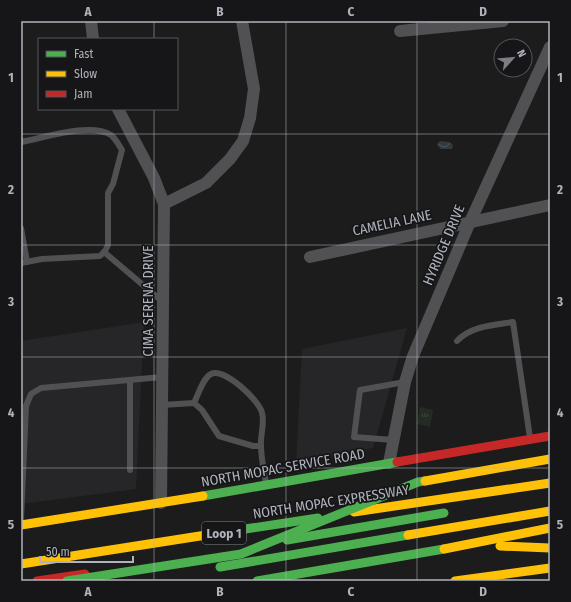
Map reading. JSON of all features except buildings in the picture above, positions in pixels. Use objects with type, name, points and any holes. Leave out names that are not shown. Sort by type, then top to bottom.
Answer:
[{"type":"main road","name":"NORTH MOPAC SERVICE ROAD","points":[[21,525],[161,503],[550,436]]},
{"type":"main road","points":[[68,581],[241,554],[418,482],[550,459]]},
{"type":"main road","points":[[105,581],[243,558],[419,488],[550,464]]},
{"type":"main road","name":"NORTH MOPAC EXPRESSWAY","points":[[21,564],[550,483]]},
{"type":"main road","points":[[208,569],[550,511]]},
{"type":"main road","points":[[37,581],[456,512]]},
{"type":"main road","points":[[258,581],[475,544],[550,528]]},
{"type":"main road","points":[[475,544],[514,548],[550,548]]},
{"type":"main road","points":[[455,581],[550,568]]},
{"type":"street","points":[[91,21],[93,38]]},
{"type":"street","points":[[164,204],[206,183],[230,159],[243,141],[250,118],[254,89],[242,21]]},
{"type":"street","points":[[400,31],[503,21]]},
{"type":"street","name":"HYRIDGE DRIVE","points":[[389,463],[405,382],[414,356],[470,222],[550,47]]},
{"type":"street","name":"CIMA SERENA DRIVE","points":[[119,110],[154,178],[164,204],[161,503]]},
{"type":"street","name":"CAMELIA LANE","points":[[310,257],[550,205]]},
{"type":"lane","points":[[21,142],[83,130],[99,130],[112,135],[122,150],[108,194],[108,245],[100,256],[42,259],[24,263],[21,228]]},
{"type":"lane","points":[[104,252],[163,302]]},
{"type":"lane","points":[[457,341],[462,336],[479,328],[513,322],[530,439]]},
{"type":"lane","points":[[194,403],[206,378],[211,374],[216,373],[234,380],[258,403],[262,411],[263,424],[260,446],[266,485]]},
{"type":"lane","points":[[21,519],[26,406],[31,394],[40,388],[162,377]]},
{"type":"lane","points":[[130,380],[130,470]]},
{"type":"lane","points":[[394,440],[354,437],[360,390],[405,382]]},
{"type":"lane","points":[[162,405],[194,403],[202,410],[219,436],[253,446],[260,446]]},
{"type":"shaded area","points":[[144,322],[136,489],[21,504],[21,341]]},
{"type":"shaded area","points":[[407,328],[373,448],[296,463],[302,349]]},
{"type":"green space","points":[[420,407],[433,410],[430,427],[417,424]]},
{"type":"water","points":[[440,141],[449,142],[453,145],[452,149],[441,149],[437,145]]},
{"type":"traffic: fast","points":[[203,496],[397,462]]},
{"type":"traffic: fast","points":[[67,581],[241,554],[418,482],[425,481]]},
{"type":"traffic: fast","points":[[287,540],[444,513]]},
{"type":"traffic: fast","points":[[219,533],[318,518]]},
{"type":"traffic: fast","points":[[220,567],[408,535]]},
{"type":"traffic: fast","points":[[257,581],[444,549]]},
{"type":"traffic: slow","points":[[425,481],[550,459]]},
{"type":"traffic: slow","points":[[354,512],[550,483]]},
{"type":"traffic: slow","points":[[21,525],[203,496]]},
{"type":"traffic: slow","points":[[408,535],[550,511]]},
{"type":"traffic: slow","points":[[444,549],[550,528]]},
{"type":"traffic: slow","points":[[21,564],[219,533]]},
{"type":"traffic: slow","points":[[500,546],[550,548]]},
{"type":"traffic: slow","points":[[455,581],[550,568]]},
{"type":"traffic: jam","points":[[397,462],[550,436]]},
{"type":"traffic: jam","points":[[37,581],[85,574]]}]
